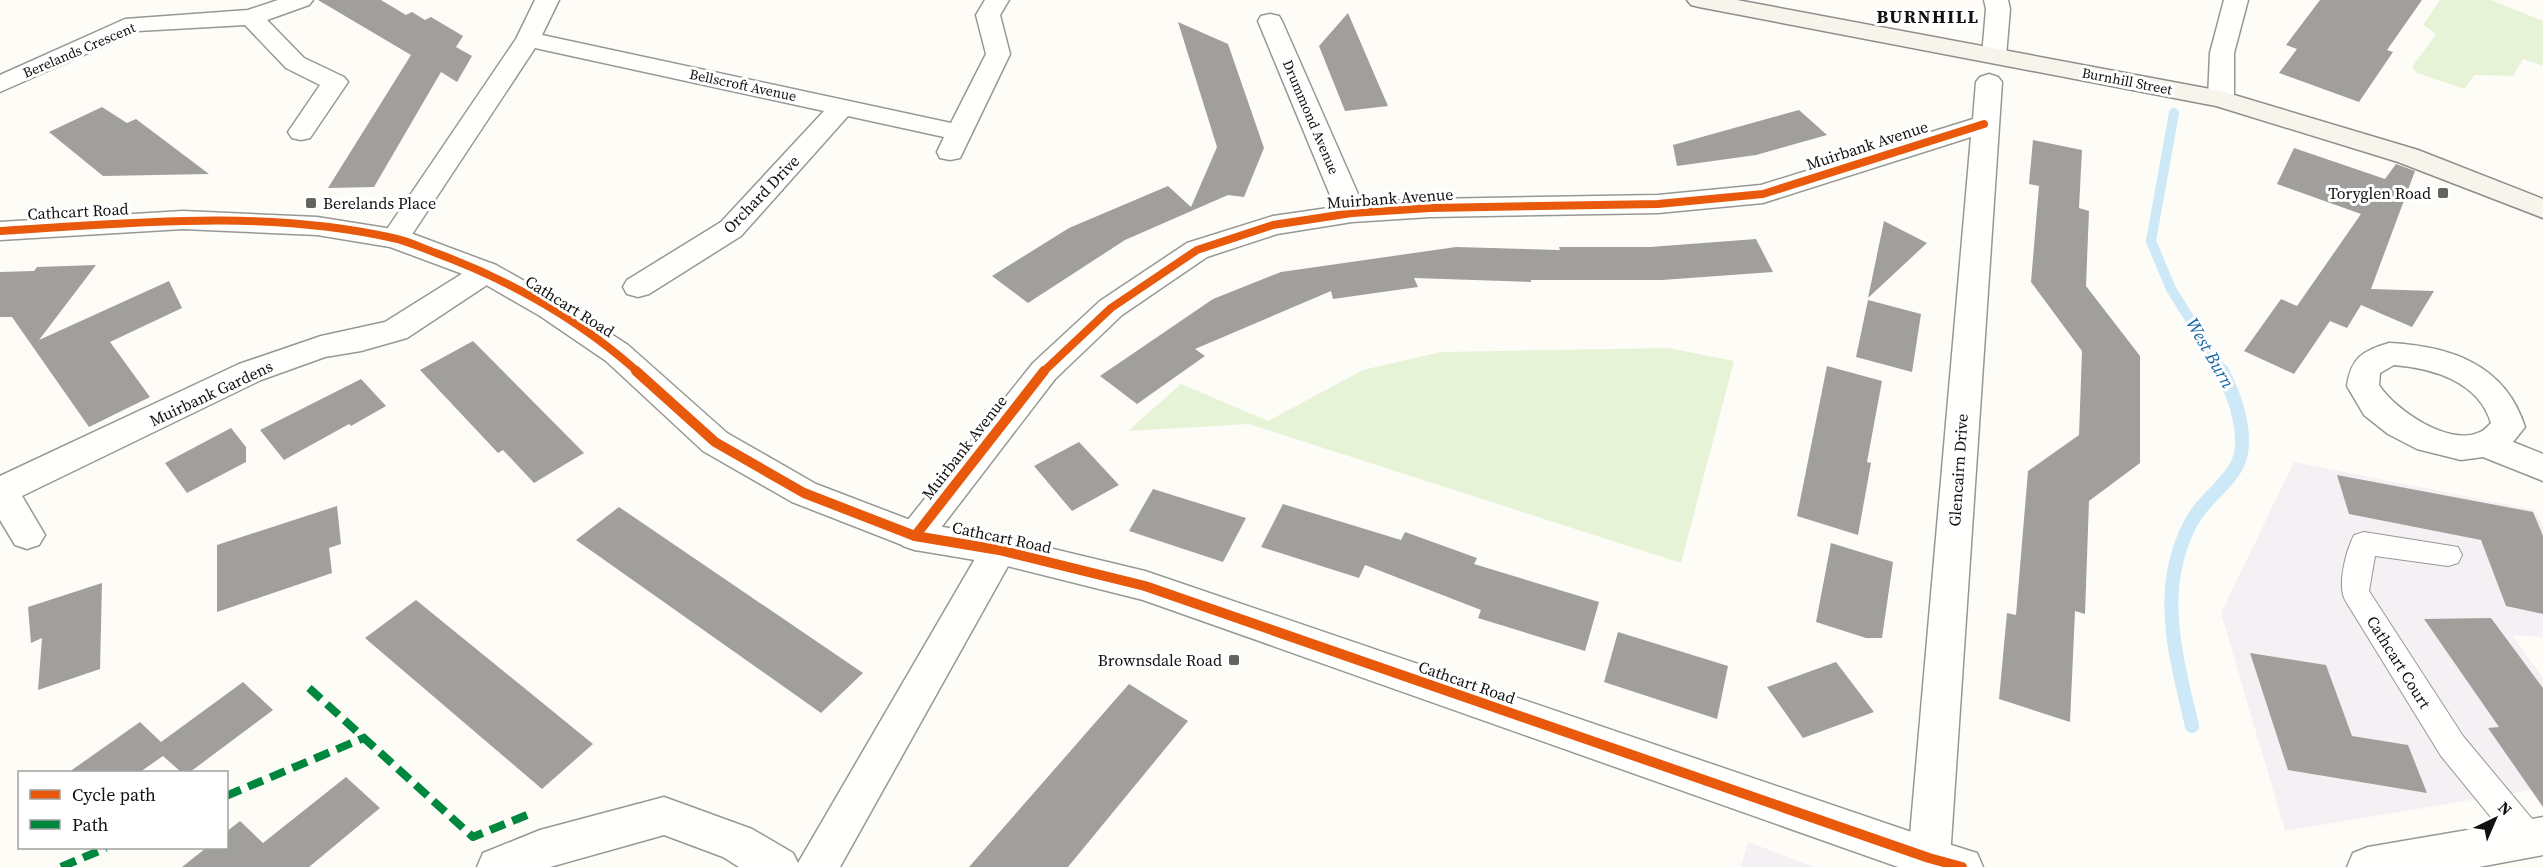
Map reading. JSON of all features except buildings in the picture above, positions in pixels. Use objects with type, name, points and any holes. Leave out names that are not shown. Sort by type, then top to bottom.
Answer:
[{"type":"main road","name":"Burnhill Street","points":[[1700,0],[1991,69],[2221,99],[2408,156],[2543,209]]},
{"type":"street","name":"Berelands Crescent","points":[[0,84],[134,24],[251,17],[301,0]]},
{"type":"street","points":[[395,238],[528,39],[547,0]]},
{"type":"street","name":"Bellscroft Avenue","points":[[528,39],[842,107],[953,143],[998,54],[988,15],[997,0]]},
{"type":"street","name":"Glencairn Drive","points":[[1929,858],[1984,124],[1998,9],[1996,0]]},
{"type":"street","points":[[2221,99],[2222,53],[2236,0]]},
{"type":"street","points":[[251,17],[295,63],[335,82],[301,132]]},
{"type":"street","name":"Drummond Avenue","points":[[1270,21],[1352,213]]},
{"type":"street","name":"Orchard Drive","points":[[638,287],[731,229],[842,107]]},
{"type":"street","name":"Muirbank Avenue","points":[[915,536],[1044,370],[1111,308],[1197,250],[1273,225],[1352,213],[1430,208],[1658,204],[1763,194],[1984,124]]},
{"type":"street","name":"Cathcart Road","points":[[1,232],[183,220],[317,226],[395,238],[486,272],[551,309],[617,353],[715,442],[804,493],[915,536],[999,550],[1145,586],[1929,858],[1962,867]]},
{"type":"street","name":"Muirbank Gardens","points":[[0,491],[250,372],[321,347],[361,340],[396,330],[486,272]]},
{"type":"street","points":[[2488,446],[2543,468]]},
{"type":"street","points":[[0,491],[27,535]]},
{"type":"street","points":[[817,867],[999,550]]},
{"type":"street","points":[[498,867],[540,850],[664,816],[737,843],[778,867]]},
{"type":"street","points":[[2368,867],[2535,836]]},
{"type":"lane","name":"Cathcart Court","points":[[2448,555],[2364,543],[2355,592],[2452,746],[2535,836]]},
{"type":"shaded area","points":[[2294,462],[2534,510],[2543,526],[2543,637],[2512,635],[2543,678],[2543,788],[2285,831],[2221,613]]},
{"type":"shaded area","points":[[1748,842],[1814,867],[1741,867]]},
{"type":"green space","points":[[2440,0],[2491,0],[2543,21],[2543,66],[2523,59],[2513,76],[2474,75],[2465,89],[2417,73],[2412,67],[2436,34],[2423,25]]},
{"type":"green space","points":[[1668,348],[1734,361],[1681,563],[1249,424],[1128,431],[1181,384],[1268,421],[1363,370],[1441,352]]},
{"type":"waterway","name":"West Burn","points":[[2174,113],[2151,241],[2171,289],[2223,372]]},
{"type":"waterway","name":"West Burn","points":[[2192,726],[2172,625],[2172,583],[2181,547],[2191,523],[2200,509],[2229,477],[2240,456],[2242,444],[2240,418],[2222,371]]},
{"type":"marked path","points":[[309,688],[473,837],[527,815]]},
{"type":"marked path","points":[[228,795],[366,737]]},
{"type":"marked path","points":[[61,867],[104,849]]},
{"type":"cycle path","points":[[915,536],[986,442],[1044,371],[1111,308],[1197,250],[1273,225],[1352,213],[1430,208],[1658,204],[1763,194],[1984,124]]},
{"type":"cycle path","points":[[0,231],[183,220],[317,226],[395,238],[486,272],[551,309],[617,353],[715,442],[804,493],[915,536],[999,550],[1145,586],[1929,858],[1962,867]]},
{"type":"place","name":"Toryglen Road","points":[[2443,193]]},
{"type":"place","name":"Berelands Place","points":[[311,203]]},
{"type":"place","name":"Brownsdale Road","points":[[1234,660]]},
{"type":"district","name":"BURNHILL","points":[[1928,17]]}]
